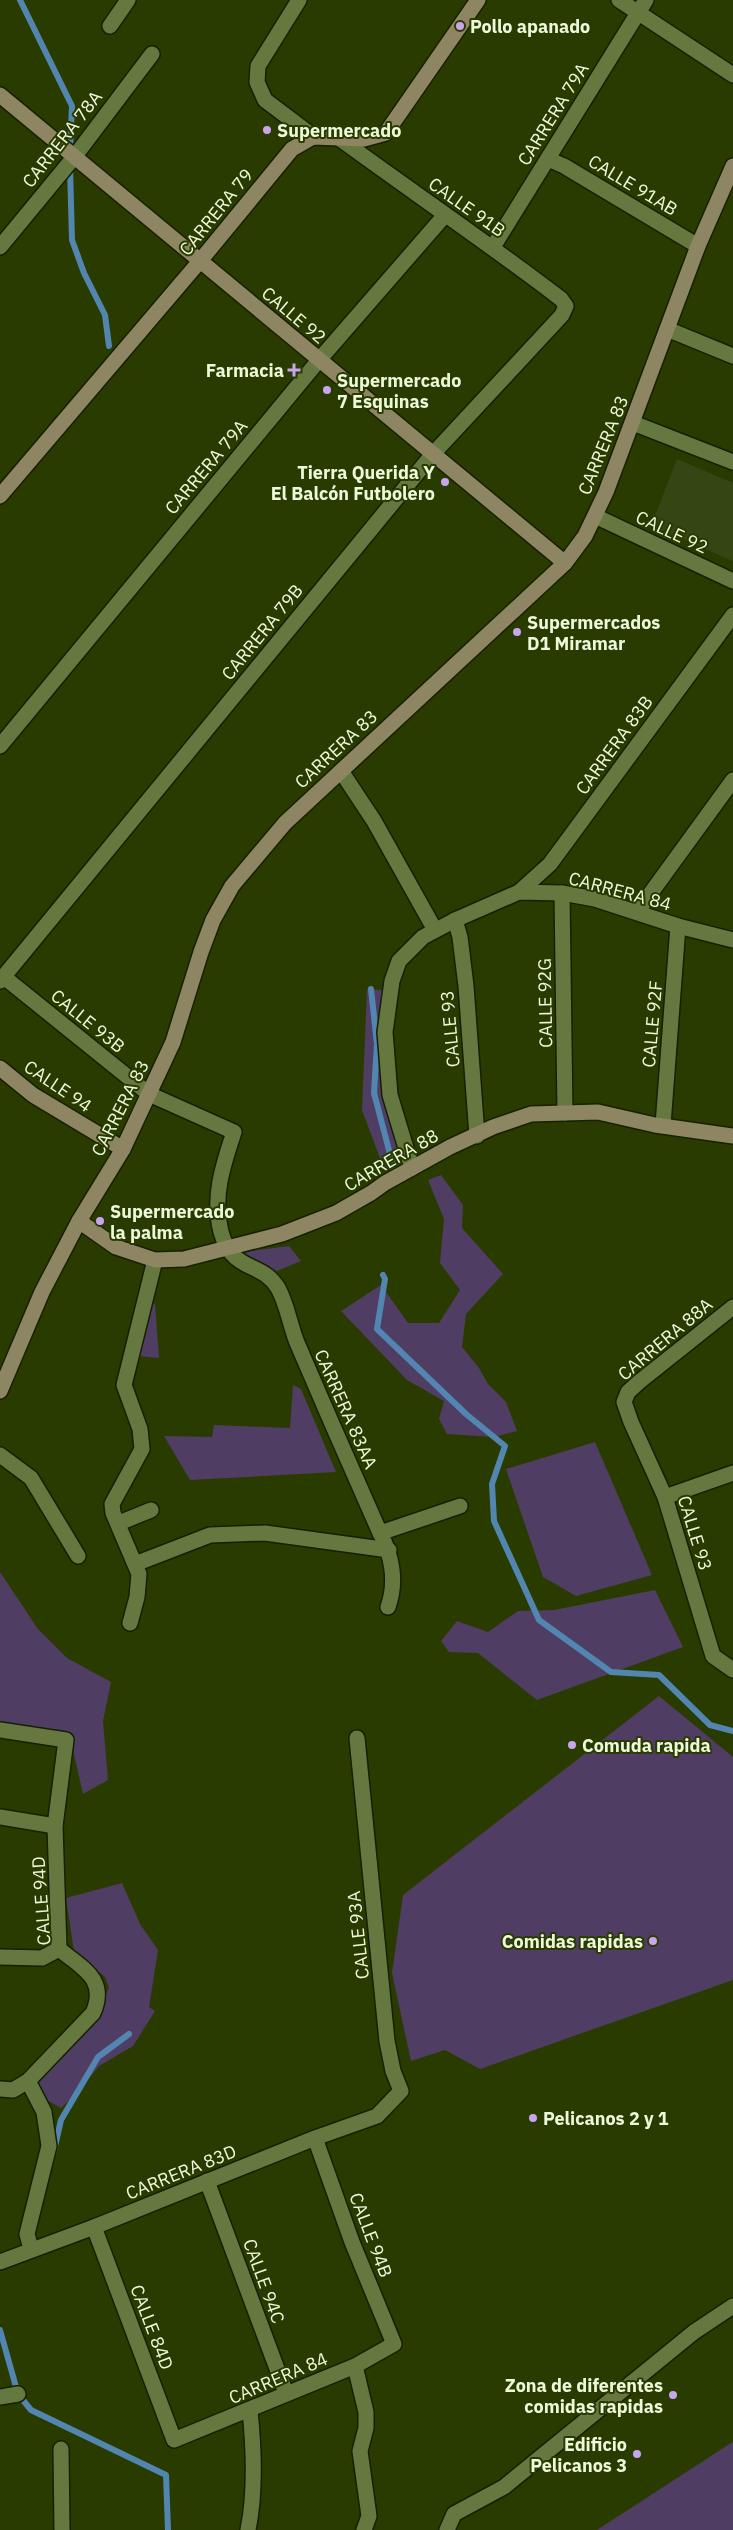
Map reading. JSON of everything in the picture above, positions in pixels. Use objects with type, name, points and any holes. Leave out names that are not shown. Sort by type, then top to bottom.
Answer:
[{"type":"street","points":[[110,26],[128,0]]},
{"type":"street","points":[[299,0],[258,66],[257,82],[265,100],[314,137]]},
{"type":"street","name":"CARRERA 79","points":[[0,496],[200,261],[292,148],[314,137],[336,136],[364,139],[386,133],[478,0]]},
{"type":"street","points":[[619,0],[642,6],[733,75]]},
{"type":"street","name":"CARRERA 79A","points":[[493,247],[642,6]]},
{"type":"street","name":"CARRERA 78A","points":[[0,247],[75,156],[152,54]]},
{"type":"street","name":"CALLE 92","points":[[0,95],[432,455],[565,563]]},
{"type":"street","name":"CALLE 91B","points":[[336,136],[445,215],[493,247],[562,299],[566,306],[562,315]]},
{"type":"street","name":"CALLE 91AB","points":[[548,159],[564,166],[698,246]]},
{"type":"street","name":"CARRERA 83","points":[[0,1391],[42,1292],[79,1221],[123,1149],[173,1042],[213,920],[232,886],[285,823],[565,563],[585,536],[633,423],[698,246],[733,166]]},
{"type":"street","name":"CARRERA 79A","points":[[0,746],[319,360],[445,215]]},
{"type":"street","name":"CARRERA 79B","points":[[2,979],[432,455],[562,315]]},
{"type":"street","points":[[667,329],[733,356]]},
{"type":"street","points":[[633,423],[733,462]]},
{"type":"street","name":"CALLE 92","points":[[595,516],[733,581]]},
{"type":"street","name":"CARRERA 83B","points":[[519,892],[550,864],[733,615]]},
{"type":"street","points":[[341,771],[374,822],[435,930]]},
{"type":"street","points":[[638,912],[733,780]]},
{"type":"street","name":"CARRERA 84","points":[[409,1170],[390,1096],[385,1032],[392,981],[398,961],[411,947],[435,930],[519,892],[562,894],[594,899],[678,926],[733,940]]},
{"type":"street","name":"CALLE 92G","points":[[562,894],[565,1113]]},
{"type":"street","name":"CALLE 93","points":[[455,920],[460,937],[466,986],[477,1136]]},
{"type":"street","name":"CALLE 92F","points":[[663,1125],[678,926]]},
{"type":"street","name":"CALLE 93B","points":[[2,979],[149,1094],[234,1132],[219,1181],[217,1198],[220,1223],[227,1247]]},
{"type":"street","name":"CALLE 94","points":[[0,1068],[33,1095],[123,1149]]},
{"type":"street","name":"CARRERA 88","points":[[79,1221],[116,1247],[155,1260],[184,1259],[282,1234],[336,1213],[371,1193],[385,1182],[450,1147],[493,1127],[531,1114],[598,1112],[733,1136]]},
{"type":"street","name":"CARRERA 83AA","points":[[227,1247],[235,1258],[270,1278],[278,1288],[294,1336],[389,1550],[393,1594],[388,1607]]},
{"type":"street","points":[[130,1623],[137,1597],[139,1574],[112,1509],[113,1498],[140,1453],[143,1443],[140,1428],[124,1385],[155,1260]]},
{"type":"street","name":"CARRERA 88A","points":[[624,1402],[628,1392],[639,1382],[733,1307]]},
{"type":"street","name":"CALLE 93","points":[[624,1402],[665,1497],[713,1656],[733,1670]]},
{"type":"street","points":[[0,1455],[31,1478],[78,1556]]},
{"type":"street","points":[[665,1497],[733,1473]]},
{"type":"street","points":[[380,1533],[460,1506]]},
{"type":"street","points":[[119,1523],[151,1510]]},
{"type":"street","points":[[135,1564],[210,1535],[265,1533],[389,1550]]},
{"type":"street","name":"CALLE 94D","points":[[0,1730],[66,1740],[55,1826],[59,1949],[88,1972],[97,1983],[99,2001],[94,2013],[28,2081]]},
{"type":"street","name":"CALLE 93A","points":[[357,1738],[387,2041],[393,2071],[401,2091],[377,2116]]},
{"type":"street","points":[[0,1816],[55,1826]]},
{"type":"street","points":[[0,1957],[42,1958],[59,1949]]},
{"type":"street","points":[[0,2089],[13,2090],[28,2081],[44,2112],[49,2146],[27,2234],[31,2249]]},
{"type":"street","name":"CARRERA 83D","points":[[0,2262],[94,2227],[316,2138],[377,2116]]},
{"type":"street","name":"CALLE 94B","points":[[316,2138],[352,2242],[394,2344]]},
{"type":"street","name":"CALLE 94C","points":[[207,2182],[286,2393]]},
{"type":"street","name":"CALLE 84D","points":[[94,2227],[174,2440]]},
{"type":"street","points":[[447,2530],[454,2514],[504,2487],[694,2332],[733,2306]]},
{"type":"street","name":"CARRERA 84","points":[[174,2440],[250,2411],[286,2393],[355,2366],[394,2344]]},
{"type":"street","points":[[355,2366],[366,2412],[366,2428],[360,2451],[369,2516],[364,2530]]},
{"type":"street","points":[[0,2396],[18,2394]]},
{"type":"street","points":[[248,2530],[253,2482],[253,2442],[250,2411]]},
{"type":"street","points":[[60,2449],[62,2530]]},
{"type":"shaded area","points":[[677,459],[733,483],[733,561],[651,526]]},
{"type":"shaded area","points":[[367,989],[382,990],[383,1050],[405,1168],[387,1177],[362,1110]]},
{"type":"shaded area","points":[[441,1175],[463,1205],[462,1228],[503,1274],[466,1314],[462,1347],[479,1368],[488,1384],[506,1402],[517,1431],[494,1437],[447,1434],[439,1419],[444,1401],[407,1380],[341,1311],[381,1285],[408,1323],[439,1323],[460,1290],[440,1263],[444,1219],[428,1180]]},
{"type":"shaded area","points":[[289,1246],[301,1261],[277,1271],[235,1253]]},
{"type":"shaded area","points":[[155,1303],[159,1358],[138,1356],[146,1311]]},
{"type":"shaded area","points":[[293,1385],[301,1389],[336,1472],[190,1480],[164,1436],[212,1437],[214,1425],[290,1428]]},
{"type":"shaded area","points":[[595,1442],[652,1575],[576,1596],[543,1577],[506,1469]]},
{"type":"shaded area","points":[[0,1572],[38,1629],[67,1658],[111,1682],[103,1721],[108,1780],[83,1794],[71,1741],[60,1733],[0,1721]]},
{"type":"shaded area","points":[[655,1590],[683,1647],[537,1700],[478,1653],[449,1652],[441,1641],[457,1621],[488,1632],[518,1611],[554,1610]]},
{"type":"shaded area","points":[[659,1696],[733,1757],[733,1980],[480,2069],[445,2050],[411,2061],[392,1973],[403,1895]]},
{"type":"shaded area","points":[[122,1883],[140,1924],[158,1950],[149,2007],[155,2011],[133,2046],[99,2066],[79,2091],[61,2108],[45,2099],[38,2083],[94,2018],[109,1988],[105,1977],[74,1951],[66,1898]]},
{"type":"shaded area","points":[[733,2442],[733,2530],[597,2530],[731,2443]]},
{"type":"waterway","points":[[20,0],[72,106],[70,150]]},
{"type":"waterway","points":[[70,167],[72,240],[84,273],[105,315],[109,346]]},
{"type":"waterway","points":[[371,989],[377,1044],[374,1093],[396,1177]]},
{"type":"waterway","points":[[383,1275],[385,1279],[377,1329],[466,1414],[505,1446],[492,1484],[494,1521],[539,1620],[611,1672],[659,1675],[710,1725],[733,1731]]},
{"type":"waterway","points":[[54,2151],[61,2120],[98,2057],[129,2034]]},
{"type":"waterway","points":[[0,2330],[18,2394],[31,2410],[166,2475],[168,2530]]},
{"type":"place","name":"Pollo apanado","points":[[460,26]]},
{"type":"place","name":"Supermercado","points":[[267,130]]},
{"type":"place","name":"Farmacia","points":[[294,370]]},
{"type":"place","name":"Supermercado 7 Esquinas","points":[[327,390]]},
{"type":"place","name":"Tierra Querida Y El Balcón Futbolero","points":[[445,482]]},
{"type":"place","name":"Supermercados D1 Miramar","points":[[517,632]]},
{"type":"place","name":"Supermercado la palma","points":[[100,1221]]},
{"type":"place","name":"Comuda rapida","points":[[572,1745]]},
{"type":"place","name":"Comidas rapidas","points":[[653,1941]]},
{"type":"place","name":"Pelicanos 2 y 1","points":[[533,2118]]},
{"type":"place","name":"Zona de diferentes comidas rapidas","points":[[673,2395]]},
{"type":"place","name":"Edificio Pelicanos 3","points":[[637,2454]]}]
